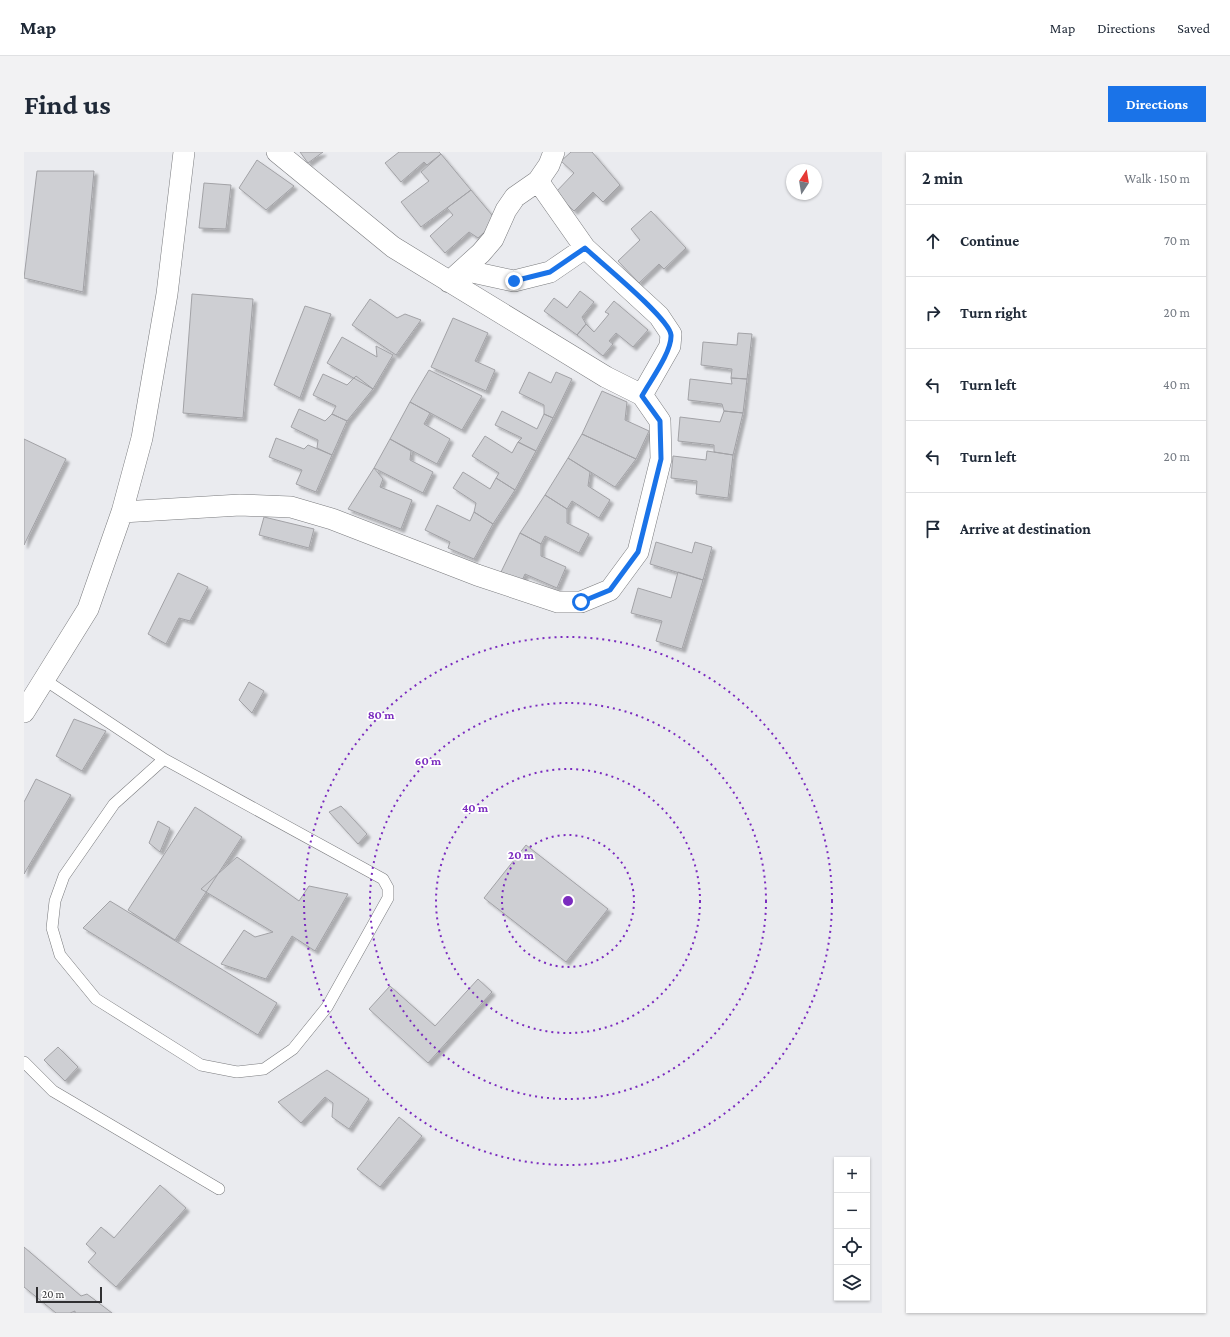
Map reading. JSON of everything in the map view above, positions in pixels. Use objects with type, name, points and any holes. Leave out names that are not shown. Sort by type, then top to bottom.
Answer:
[{"type":"street","points":[[24,712],[88,608],[122,512],[142,438],[166,294],[184,152]]},
{"type":"street","points":[[122,512],[240,505],[291,507],[332,519],[477,575],[558,602],[581,602],[610,590],[638,552],[661,459],[660,421],[642,396],[606,377],[456,276],[393,247],[277,152]]},
{"type":"street","points":[[456,276],[481,253],[493,239],[506,210],[516,198],[538,181],[549,165],[554,152]]},
{"type":"street","points":[[538,181],[585,248],[660,316],[671,334],[670,346],[642,396]]},
{"type":"street","points":[[456,276],[514,281],[550,272],[585,248]]},
{"type":"lane","points":[[45,680],[164,759],[383,879],[388,888],[388,898],[327,1007],[293,1050],[264,1069],[237,1072],[201,1065],[96,999],[60,955],[52,928],[55,901],[64,876],[114,804],[164,759]]},
{"type":"lane","points":[[26,1068],[53,1092],[219,1189]]},
{"type":"building","points":[[300,152],[323,152],[308,163]]},
{"type":"building","points":[[399,152],[439,152],[441,154],[427,165],[424,162],[401,182],[385,163]]},
{"type":"building","points":[[571,152],[592,152],[620,185],[603,202],[593,192],[574,211],[555,193],[574,173],[561,161]]},
{"type":"building","points":[[441,154],[471,190],[421,227],[401,202],[429,181],[421,172]]},
{"type":"building","points":[[257,160],[294,186],[266,210],[239,188]]},
{"type":"building","points":[[37,171],[94,171],[83,292],[24,278]]},
{"type":"building","points":[[204,183],[231,185],[226,229],[199,228]]},
{"type":"building","points":[[471,190],[497,221],[478,238],[469,232],[445,253],[430,236],[453,215],[447,208]]},
{"type":"building","points":[[651,211],[686,248],[664,269],[659,264],[639,283],[618,261],[640,240],[631,229]]},
{"type":"building","points":[[580,291],[594,302],[582,317],[586,324],[577,335],[544,311],[554,298],[567,308]]},
{"type":"building","points":[[192,294],[253,299],[243,418],[183,413]]},
{"type":"building","points":[[370,299],[397,318],[405,314],[421,320],[396,355],[352,325]]},
{"type":"building","points":[[614,301],[648,330],[633,347],[616,333],[609,341],[613,344],[603,356],[577,335],[586,324],[594,332],[609,314],[605,312]]},
{"type":"building","points":[[305,306],[331,314],[300,398],[274,385]]},
{"type":"building","points":[[453,318],[488,333],[475,361],[495,370],[486,391],[431,367]]},
{"type":"building","points":[[738,333],[752,334],[747,379],[731,378],[732,369],[701,365],[703,342],[737,345]]},
{"type":"building","points":[[342,337],[377,357],[376,346],[393,355],[373,389],[327,363]]},
{"type":"building","points":[[429,370],[482,396],[462,430],[410,402]]},
{"type":"building","points":[[529,372],[551,383],[556,372],[572,379],[553,418],[544,414],[544,405],[519,393]]},
{"type":"building","points":[[323,374],[347,385],[356,376],[373,389],[347,421],[332,414],[336,406],[313,395]]},
{"type":"building","points":[[731,378],[747,379],[743,413],[724,411],[722,404],[688,400],[690,379],[732,384]]},
{"type":"building","points":[[602,391],[627,402],[625,420],[649,431],[636,459],[582,434]]},
{"type":"building","points":[[410,402],[430,413],[424,424],[450,439],[437,464],[390,439]]},
{"type":"building","points":[[299,409],[325,421],[332,414],[347,421],[332,455],[317,448],[318,440],[291,427]]},
{"type":"building","points":[[502,411],[537,429],[544,414],[553,418],[536,451],[518,442],[522,438],[495,425]]},
{"type":"building","points":[[724,411],[743,413],[733,455],[714,452],[714,445],[678,441],[680,417],[720,422]]},
{"type":"building","points":[[582,434],[636,459],[615,487],[568,458]]},
{"type":"building","points":[[485,436],[512,453],[518,442],[536,451],[515,490],[496,478],[499,473],[472,456]]},
{"type":"building","points":[[276,438],[304,449],[308,445],[332,455],[316,492],[296,484],[302,470],[269,457]]},
{"type":"building","points":[[24,439],[66,459],[24,545]]},
{"type":"building","points":[[390,439],[411,451],[410,460],[433,472],[423,493],[374,468]]},
{"type":"building","points":[[707,451],[733,455],[728,498],[696,494],[697,481],[671,478],[673,456],[706,460]]},
{"type":"building","points":[[568,458],[590,472],[588,486],[610,500],[599,518],[572,501],[567,509],[545,495]]},
{"type":"building","points":[[374,468],[383,479],[380,487],[412,500],[401,529],[348,509]]},
{"type":"building","points":[[463,472],[490,489],[496,478],[515,490],[493,524],[474,512],[476,503],[453,488]]},
{"type":"building","points":[[545,495],[567,509],[567,523],[589,534],[579,553],[545,536],[541,544],[520,533]]},
{"type":"building","points":[[437,505],[470,521],[474,512],[493,524],[474,559],[448,548],[450,542],[425,530]]},
{"type":"building","points":[[264,517],[314,529],[309,548],[259,535]]},
{"type":"building","points":[[520,533],[541,544],[541,556],[566,567],[557,588],[525,574],[522,581],[501,572]]},
{"type":"building","points":[[656,542],[692,553],[695,542],[712,547],[703,580],[650,564]]},
{"type":"building","points":[[678,572],[703,580],[682,649],[656,641],[662,621],[631,613],[638,588],[671,598]]},
{"type":"building","points":[[178,573],[208,587],[190,621],[179,618],[166,644],[148,634]]},
{"type":"building","points":[[249,682],[264,691],[252,713],[239,700]]},
{"type":"building","points":[[74,719],[106,731],[82,771],[56,756]]},
{"type":"building","points":[[36,779],[71,795],[24,874],[24,802]]},
{"type":"building","points":[[341,806],[367,834],[358,844],[329,812]]},
{"type":"building","points":[[195,807],[242,837],[175,940],[128,910]]},
{"type":"building","points":[[158,821],[170,828],[160,852],[149,843]]},
{"type":"building","points":[[526,845],[608,909],[566,962],[484,898]]},
{"type":"building","points":[[237,857],[299,901],[309,886],[348,894],[315,951],[292,936],[266,979],[221,964],[244,930],[255,937],[273,932],[201,889]]},
{"type":"building","points":[[110,901],[277,1003],[258,1035],[83,928]]},
{"type":"building","points":[[478,979],[492,992],[428,1063],[369,1009],[390,986],[435,1026]]},
{"type":"building","points":[[58,1047],[78,1067],[65,1081],[44,1060]]},
{"type":"building","points":[[327,1070],[369,1099],[349,1129],[332,1117],[333,1103],[325,1097],[301,1123],[278,1102]]},
{"type":"building","points":[[399,1117],[422,1136],[380,1187],[357,1169]]},
{"type":"building","points":[[160,1185],[186,1208],[116,1287],[88,1262],[96,1253],[86,1244],[101,1227],[114,1238]]},
{"type":"building","points":[[24,1247],[81,1296],[87,1294],[112,1313],[75,1313],[75,1311],[70,1313],[56,1313],[24,1287]]},
{"type":"route","points":[[514,281],[550,272],[585,248],[660,316],[671,334],[670,346],[642,396],[660,421],[661,459],[638,552],[610,590],[581,602]]}]
